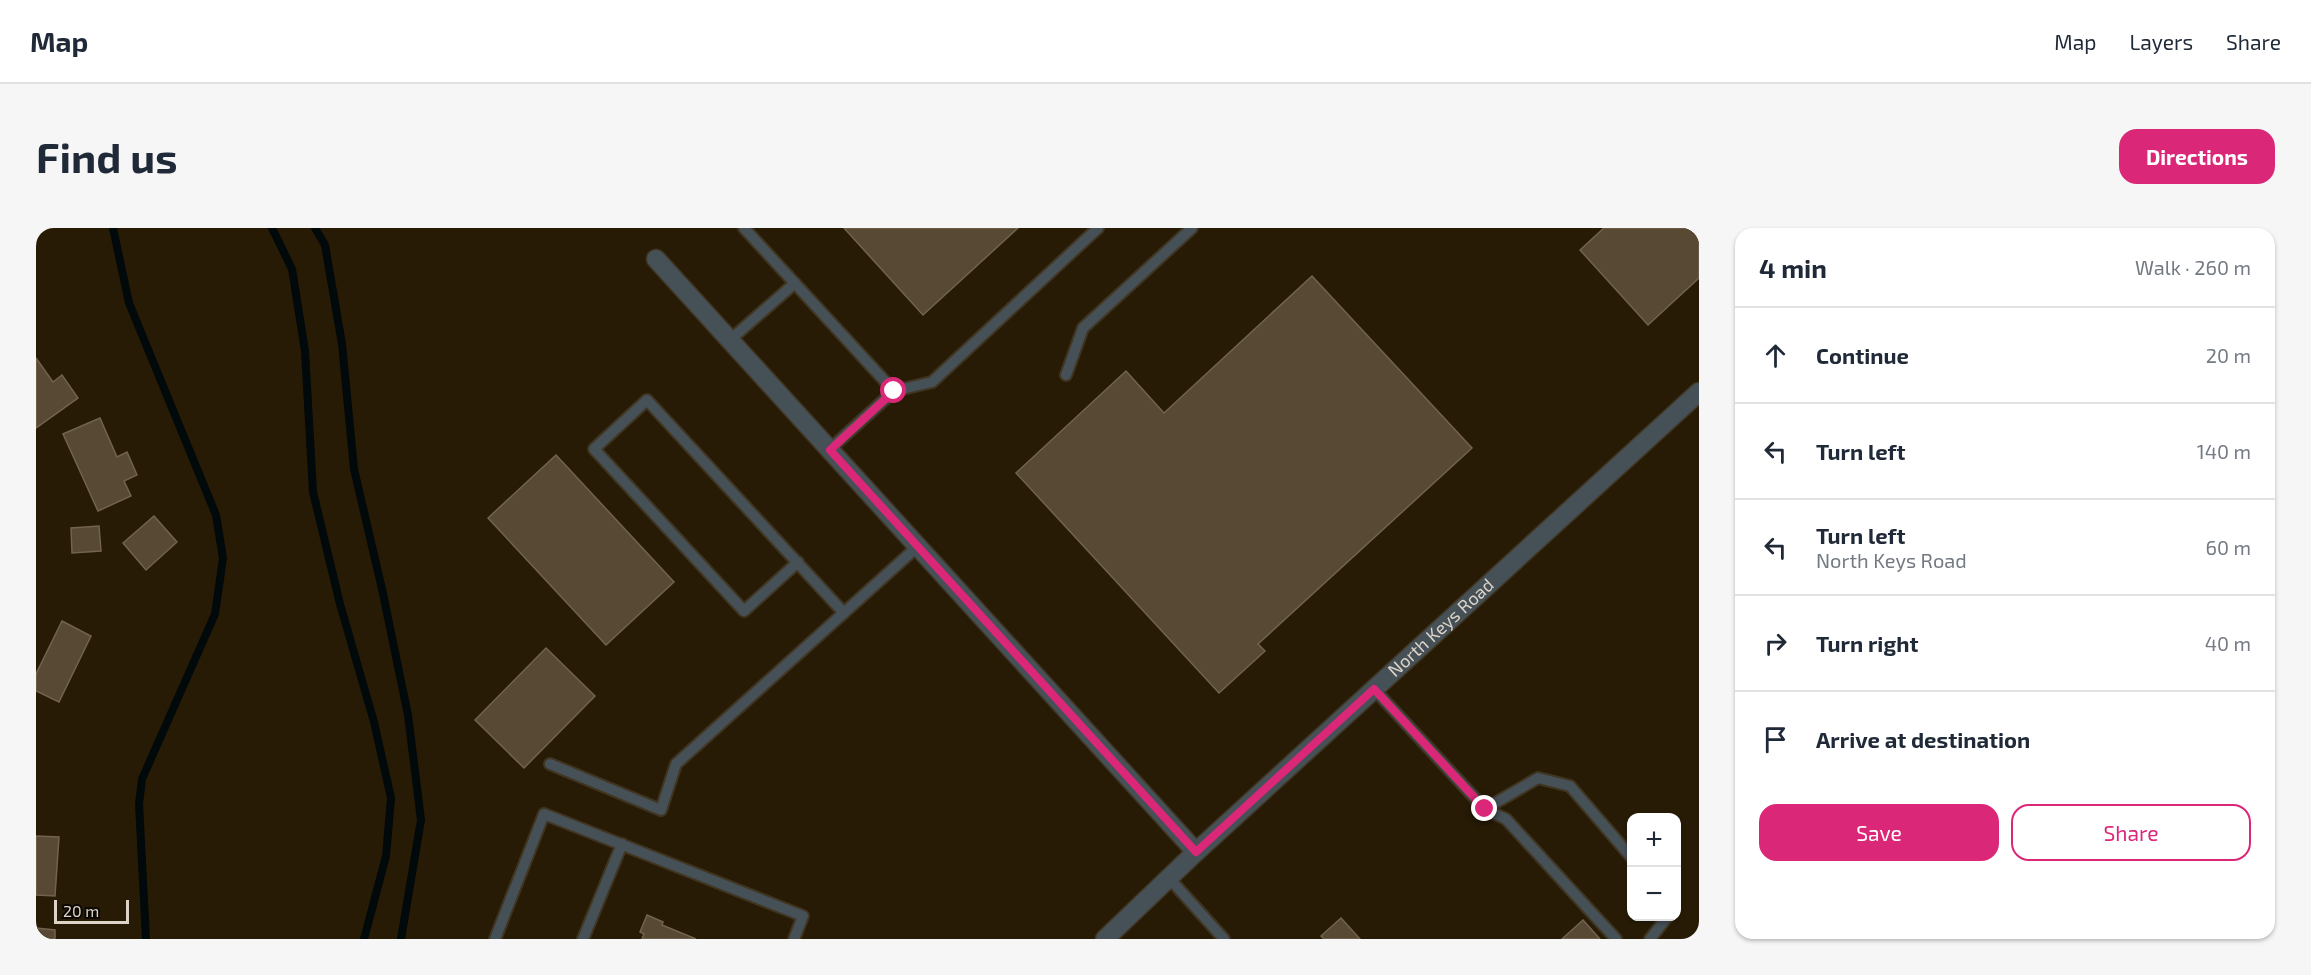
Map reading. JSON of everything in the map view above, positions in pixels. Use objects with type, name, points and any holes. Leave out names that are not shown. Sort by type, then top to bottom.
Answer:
[{"type":"street","points":[[656,258],[1196,852]]},
{"type":"street","name":"North Keys Road","points":[[1105,939],[1196,852],[1699,392]]},
{"type":"lane","points":[[744,228],[894,391]]},
{"type":"lane","points":[[830,450],[894,391],[932,382],[1098,228]]},
{"type":"lane","points":[[1066,375],[1083,328],[1192,228]]},
{"type":"lane","points":[[730,340],[795,283]]},
{"type":"lane","points":[[798,562],[744,611],[594,449],[647,400],[798,562],[844,613]]},
{"type":"lane","points":[[550,764],[661,810],[676,764],[917,547]]},
{"type":"lane","points":[[1374,689],[1485,809],[1506,819],[1616,939]]},
{"type":"lane","points":[[1485,809],[1538,778],[1570,786],[1627,852]]},
{"type":"lane","points":[[495,939],[544,814],[803,916],[794,939]]},
{"type":"lane","points":[[583,939],[622,844]]},
{"type":"lane","points":[[1169,878],[1224,939]]},
{"type":"lane","points":[[1650,939],[1664,921]]},
{"type":"building","points":[[844,228],[1018,228],[923,315]]},
{"type":"building","points":[[1604,228],[1699,228],[1699,278],[1648,325],[1580,250]]},
{"type":"building","points":[[1312,276],[1472,448],[1258,644],[1265,651],[1219,693],[1016,473],[1126,371],[1164,413]]},
{"type":"building","points":[[36,358],[53,382],[62,375],[78,398],[36,428]]},
{"type":"building","points":[[100,418],[117,457],[127,452],[137,475],[124,481],[131,496],[98,511],[63,434]]},
{"type":"building","points":[[556,455],[674,582],[606,645],[488,518]]},
{"type":"building","points":[[154,516],[177,542],[146,570],[123,543]]},
{"type":"building","points":[[99,526],[101,551],[72,553],[71,528]]},
{"type":"building","points":[[62,621],[91,636],[59,702],[36,691],[36,674]]},
{"type":"building","points":[[546,648],[595,696],[524,768],[475,720]]},
{"type":"building","points":[[36,836],[59,837],[55,896],[36,895]]},
{"type":"building","points":[[647,915],[663,922],[662,925],[696,939],[642,939],[644,934],[640,932]]},
{"type":"building","points":[[1341,918],[1360,939],[1324,939],[1321,936]]},
{"type":"building","points":[[1583,920],[1600,939],[1562,939]]},
{"type":"building","points":[[36,928],[55,930],[55,939],[36,939]]},
{"type":"waterway","points":[[113,228],[129,303],[216,515],[223,558],[215,614],[142,779],[139,804],[146,939]]},
{"type":"waterway","points":[[272,228],[292,269],[305,351],[313,492],[340,604],[374,722],[391,798],[386,856],[364,939]]},
{"type":"waterway","points":[[315,228],[325,245],[342,344],[354,469],[408,715],[421,820],[401,939]]},
{"type":"route","points":[[894,391],[830,450],[1196,852],[1374,689],[1485,809]]}]
